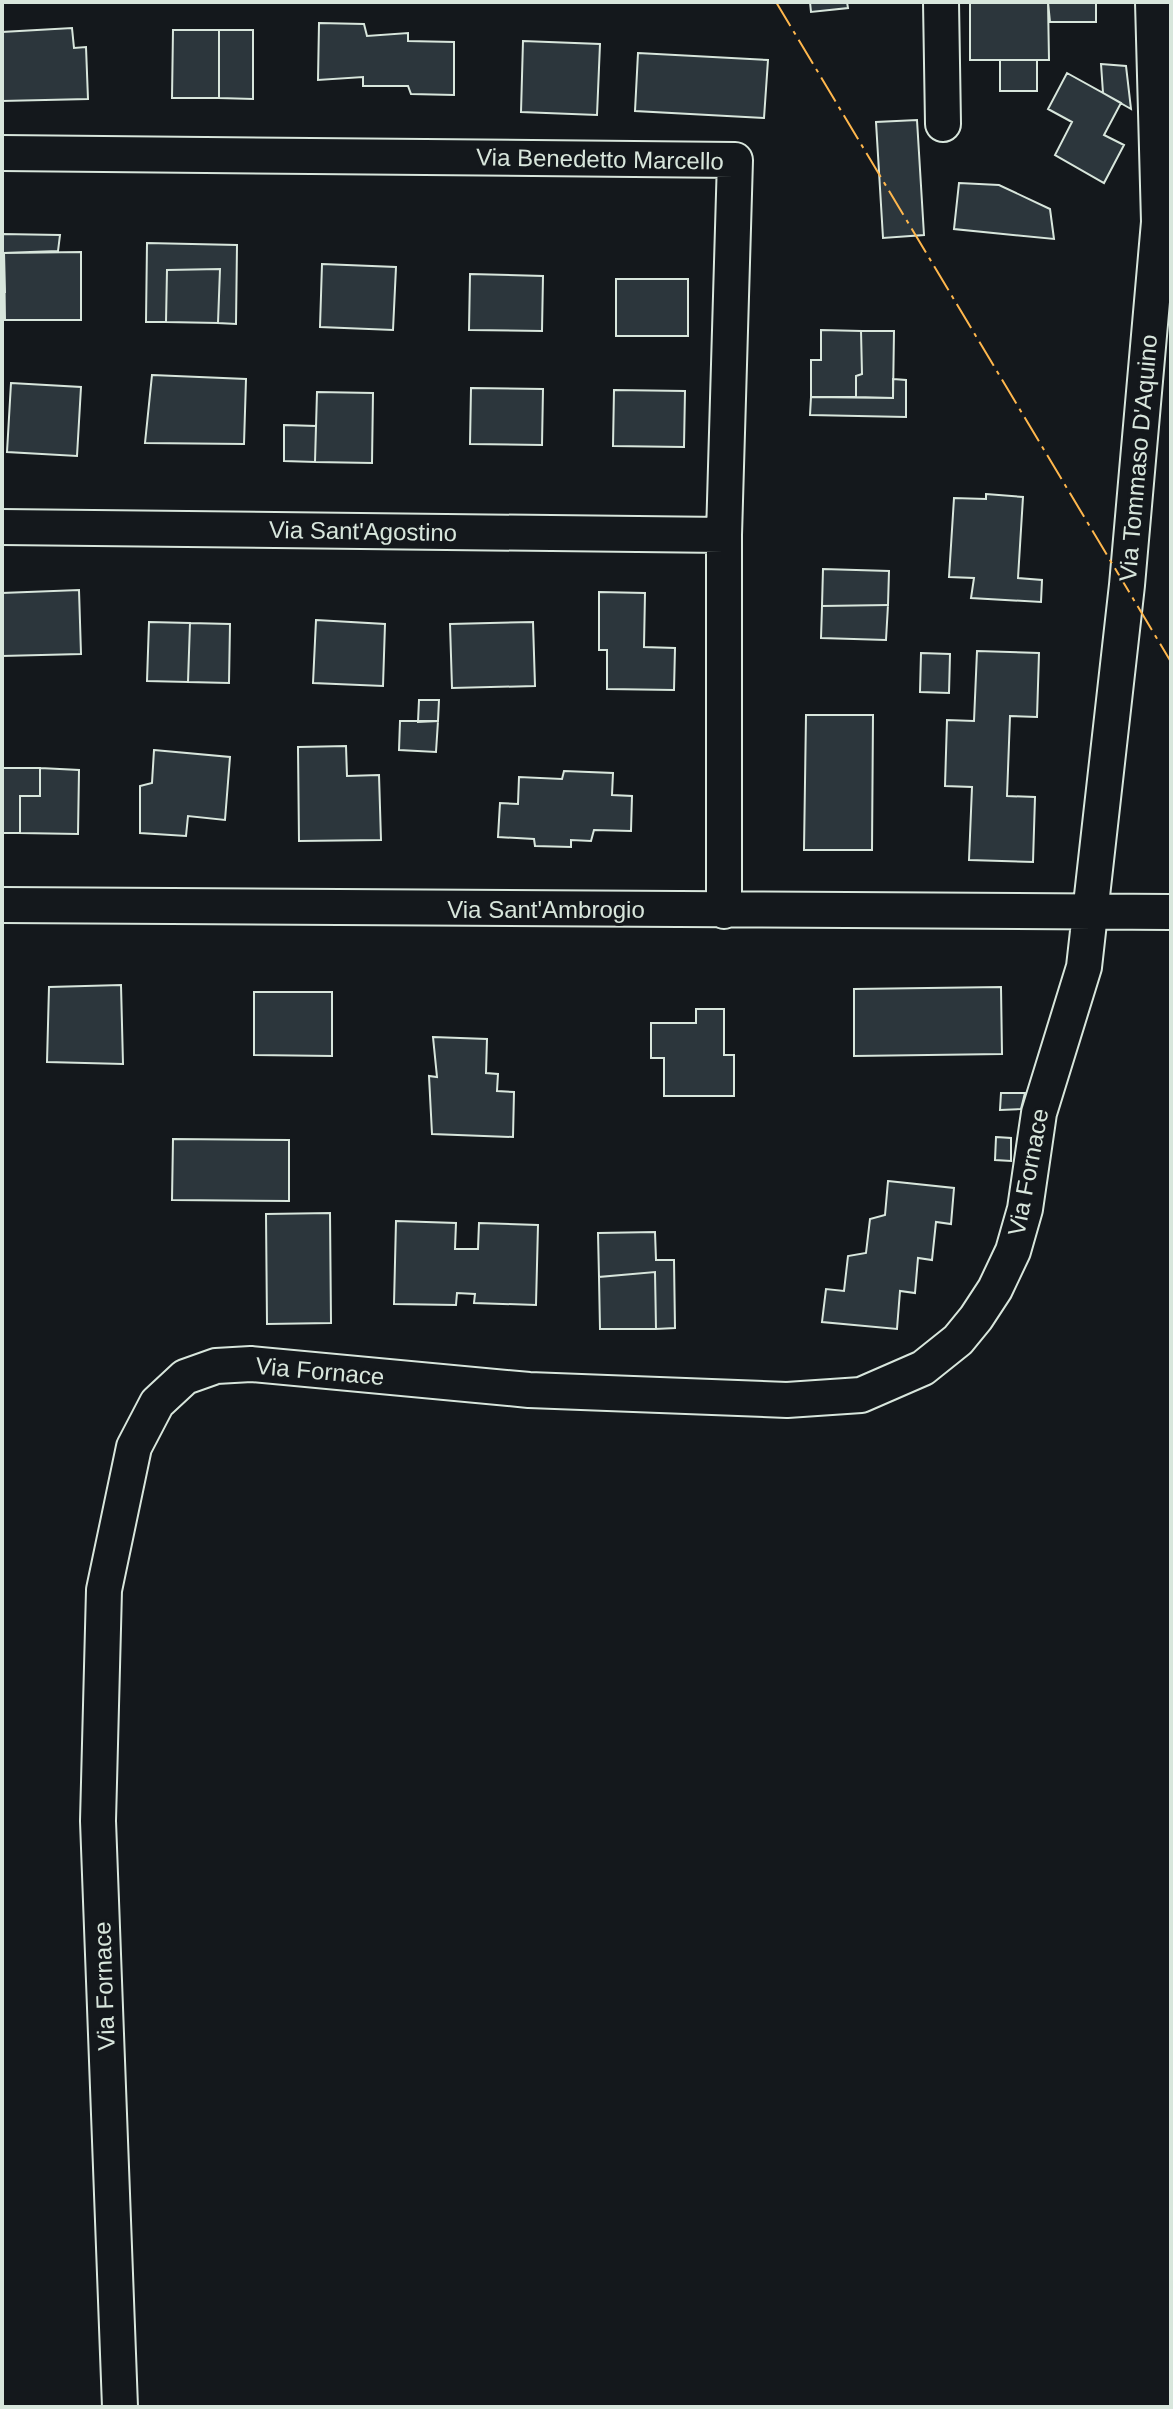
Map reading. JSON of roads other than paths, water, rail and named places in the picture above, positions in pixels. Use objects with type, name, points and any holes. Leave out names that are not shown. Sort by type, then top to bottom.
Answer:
[{"type":"street","points":[[941,2],[943,124]]},
{"type":"street","name":"Via Tommaso D'Aquino","points":[[1090,912],[1127,585],[1159,222],[1153,2]]},
{"type":"street","name":"Via Benedetto Marcello","points":[[2,153],[735,160],[724,535],[724,911]]},
{"type":"street","name":"Via Sant'Agostino","points":[[2,527],[724,535]]},
{"type":"street","name":"Via Sant'Ambrogio","points":[[2,905],[1090,912]]},
{"type":"street","points":[[1090,912],[1171,912]]},
{"type":"street","name":"Via Fornace","points":[[120,2407],[98,1821],[104,1590],[134,1447],[157,1403],[185,1377],[216,1366],[251,1364],[529,1390],[787,1400],[861,1395],[923,1368],[958,1340],[976,1318],[995,1289],[1013,1251],[1025,1209],[1039,1113],[1084,967],[1090,912]]}]
